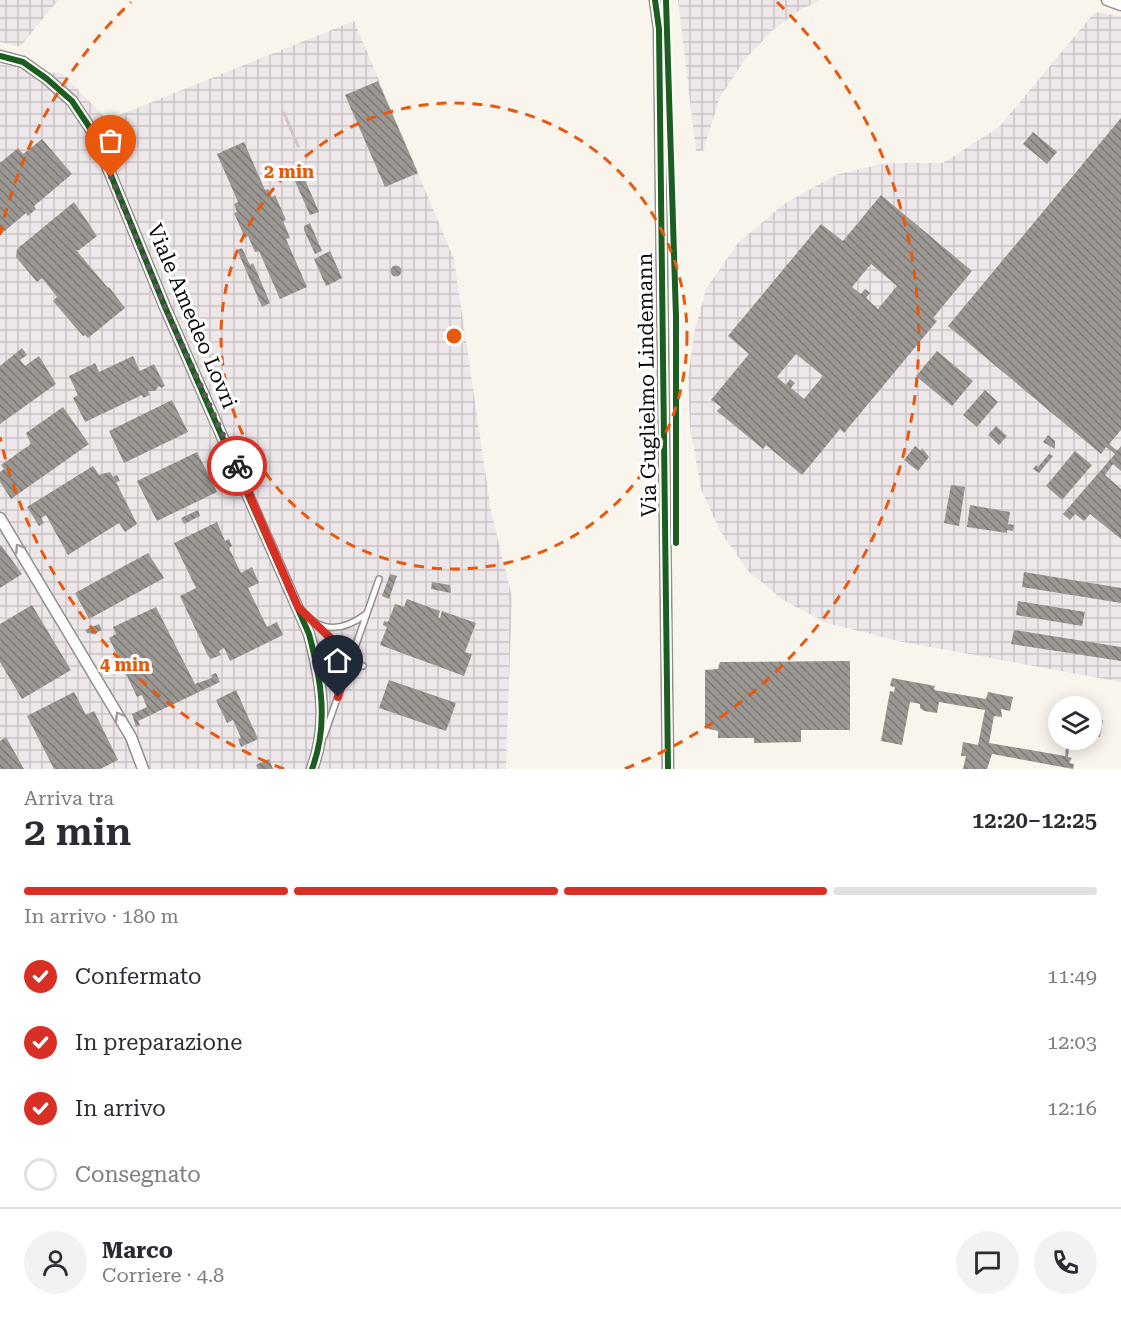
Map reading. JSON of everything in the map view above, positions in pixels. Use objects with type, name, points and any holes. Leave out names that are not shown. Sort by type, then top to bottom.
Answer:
[{"type":"street","name":"Via Guglielmo Lindemann","points":[[655,0],[659,29],[668,769]]},
{"type":"street","points":[[1107,0],[1121,5]]},
{"type":"street","name":"Viale Amedeo Lovri","points":[[0,56],[23,62],[48,79],[72,101],[94,134],[165,307],[309,634],[320,677],[323,718],[317,756],[312,769]]},
{"type":"street","points":[[0,518],[119,716],[143,769]]},
{"type":"lane","points":[[317,756],[379,579]]},
{"type":"lane","points":[[298,607],[351,658],[363,666]]},
{"type":"lane","points":[[320,626],[338,627],[349,624],[367,613]]},
{"type":"shaded area","points":[[0,0],[58,0],[20,47],[0,42]]},
{"type":"shaded area","points":[[678,0],[821,0],[800,10],[773,30],[746,58],[720,97],[703,151],[696,151]]},
{"type":"shaded area","points":[[1095,12],[1121,16],[1121,682],[898,641],[827,623],[783,600],[749,572],[720,531],[701,489],[690,426],[688,378],[694,333],[706,289],[738,243],[784,204],[836,175],[886,163],[943,163],[999,127]]},
{"type":"shaded area","points":[[354,21],[454,259],[491,511],[512,597],[506,769],[0,769],[0,64],[63,74],[107,120]]},
{"type":"building","points":[[378,81],[418,173],[385,187],[345,95]]},
{"type":"building","points":[[1121,118],[1121,430],[1109,444],[1117,451],[1121,446],[1121,471],[1113,464],[1105,475],[1121,489],[1121,539],[1090,514],[1084,521],[1075,514],[1070,520],[1063,514],[1115,454],[1106,447],[1101,454],[948,326]]},
{"type":"building","points":[[1033,132],[1057,152],[1047,164],[1023,144]]},
{"type":"building","points":[[42,139],[72,174],[34,206],[36,209],[28,216],[26,213],[0,235],[0,163],[18,148],[23,154]]},
{"type":"building","points":[[244,142],[265,190],[268,189],[272,197],[275,195],[286,220],[283,221],[290,238],[286,239],[307,287],[280,299],[259,251],[255,252],[248,236],[245,238],[234,213],[237,212],[234,204],[238,202],[217,154]]},
{"type":"building","points":[[302,173],[319,212],[310,215],[293,177]]},
{"type":"building","points":[[881,195],[972,271],[933,318],[937,321],[844,433],[840,429],[802,475],[766,445],[763,449],[717,411],[721,407],[711,400],[749,354],[728,336],[821,224],[843,241]],"holes":[[[871,264],[897,286],[878,309],[866,298],[870,293],[865,289],[861,294],[852,287]],[[796,354],[823,376],[804,399],[791,388],[795,383],[790,379],[786,385],[777,377]]]},
{"type":"building","points":[[74,202],[97,236],[76,250],[125,308],[88,338],[83,336],[53,301],[57,297],[42,278],[37,282],[16,257],[17,249]]},
{"type":"building","points":[[310,223],[322,251],[315,254],[304,230],[304,226]]},
{"type":"building","points":[[242,248],[250,265],[253,263],[270,303],[262,307],[237,250]]},
{"type":"building","points":[[330,251],[342,278],[326,286],[314,259]]},
{"type":"building","points":[[396,266],[400,267],[400,275],[396,276],[392,275],[391,271],[392,267]]},
{"type":"building","points":[[22,348],[27,355],[20,360],[25,366],[39,356],[56,384],[0,424],[0,366]]},
{"type":"building","points":[[937,351],[973,381],[952,406],[916,376]]},
{"type":"building","points":[[133,356],[140,371],[154,364],[165,386],[161,388],[159,386],[155,391],[148,391],[150,395],[143,398],[142,395],[85,422],[73,398],[78,395],[69,376],[95,363],[99,372]]},
{"type":"building","points":[[985,390],[998,402],[977,427],[963,415]]},
{"type":"building","points":[[172,400],[188,432],[124,463],[109,431]]},
{"type":"building","points":[[63,407],[89,444],[11,499],[0,482],[0,472],[4,469],[1,465],[31,444],[26,433]]},
{"type":"building","points":[[996,426],[1007,436],[999,445],[988,435]]},
{"type":"building","points":[[1048,435],[1055,441],[1055,449],[1043,442]]},
{"type":"building","points":[[915,446],[921,451],[922,448],[929,457],[918,471],[904,460]]},
{"type":"building","points":[[1075,451],[1092,465],[1062,500],[1046,486]]},
{"type":"building","points":[[197,452],[217,492],[157,521],[137,481]]},
{"type":"building","points":[[1049,454],[1053,456],[1039,473],[1033,469],[1036,465],[1038,467]]},
{"type":"building","points":[[93,466],[99,475],[110,472],[113,477],[117,475],[120,481],[116,482],[137,524],[125,532],[119,523],[68,555],[46,515],[41,518],[44,523],[39,526],[27,507]]},
{"type":"building","points":[[951,485],[965,487],[959,526],[944,523]]},
{"type":"building","points":[[970,505],[1010,512],[1008,524],[1014,525],[1013,531],[1007,530],[1007,533],[967,527]]},
{"type":"building","points":[[198,510],[200,516],[184,524],[181,518]]},
{"type":"building","points":[[217,522],[225,541],[229,539],[232,546],[229,548],[241,573],[252,567],[259,583],[248,588],[267,627],[277,622],[283,635],[230,661],[224,648],[219,651],[221,655],[211,659],[208,656],[180,596],[196,588],[174,543]]},
{"type":"building","points":[[0,546],[22,574],[0,588]]},
{"type":"building","points":[[148,553],[164,578],[89,619],[75,593]]},
{"type":"building","points":[[1024,572],[1121,588],[1121,603],[1022,587]]},
{"type":"building","points":[[390,574],[397,576],[389,599],[382,596]]},
{"type":"building","points":[[432,582],[450,585],[451,593],[431,589]]},
{"type":"building","points":[[407,599],[440,611],[438,618],[442,611],[476,623],[465,652],[472,654],[464,676],[380,645],[387,627],[383,625],[384,621],[388,622],[395,604],[404,607]]},
{"type":"building","points":[[1018,601],[1085,612],[1082,626],[1016,615]]},
{"type":"building","points":[[32,605],[71,670],[22,699],[0,662],[0,624]]},
{"type":"building","points":[[156,607],[195,684],[212,678],[211,675],[216,673],[220,682],[138,721],[140,725],[136,727],[132,714],[147,707],[142,695],[137,697],[109,638],[116,634],[113,627]]},
{"type":"building","points":[[99,624],[102,630],[93,634],[85,630]]},
{"type":"building","points":[[1014,630],[1121,647],[1121,661],[1011,644]]},
{"type":"building","points":[[850,661],[850,730],[801,730],[801,742],[754,743],[754,738],[718,738],[718,731],[705,728],[705,670],[718,669],[720,662]]},
{"type":"building","points":[[892,678],[935,686],[934,690],[986,699],[988,692],[1013,697],[1010,711],[1001,709],[1002,717],[994,716],[989,743],[1065,756],[1066,750],[1069,750],[1068,757],[1072,758],[1069,763],[1074,764],[1073,769],[992,754],[987,769],[963,769],[966,756],[961,756],[963,742],[978,745],[985,710],[939,702],[937,713],[924,711],[920,708],[920,704],[910,702],[902,745],[881,741],[890,691],[894,692],[895,687],[890,686]]},
{"type":"building","points":[[389,680],[456,703],[446,731],[379,708]]},
{"type":"building","points":[[236,690],[258,739],[241,747],[238,739],[241,738],[233,720],[227,723],[216,700]]},
{"type":"building","points":[[74,692],[86,715],[94,711],[118,760],[100,769],[54,769],[27,716]]},
{"type":"building","points":[[6,737],[24,769],[0,769],[0,741]]},
{"type":"building","points":[[269,759],[273,769],[258,769],[256,765]]},
{"type":"railway","points":[[284,113],[298,146]]},
{"type":"cycle path","points":[[655,0],[659,29],[668,769]]},
{"type":"cycle path","points":[[666,0],[676,317],[676,543]]},
{"type":"cycle path","points":[[0,56],[23,62],[47,79],[72,101],[94,134],[165,307],[309,634],[320,685],[322,718],[312,769]]},
{"type":"way so far","points":[[111,177],[165,307],[237,466]]},
{"type":"route","points":[[237,466],[298,607],[351,658],[338,697]]}]
